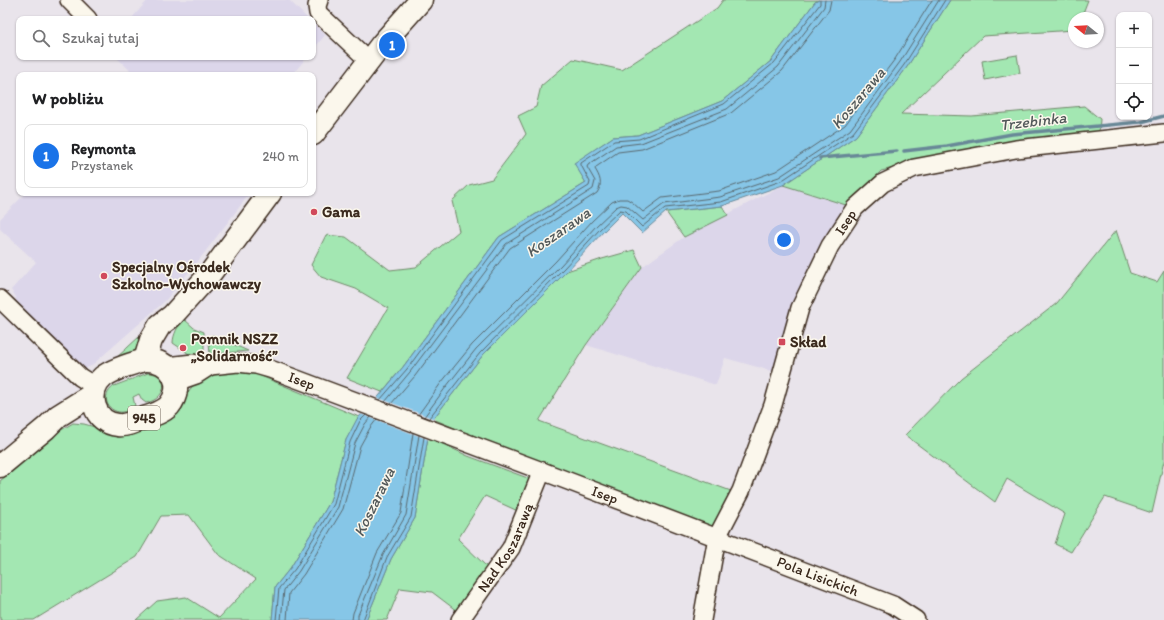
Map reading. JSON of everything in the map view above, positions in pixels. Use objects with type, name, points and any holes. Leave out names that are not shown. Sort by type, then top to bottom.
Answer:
[{"type":"main road","points":[[316,130],[382,44],[422,0]]},
{"type":"main road","name":"945","points":[[96,398],[107,422],[117,425],[128,424],[139,420],[159,412],[168,406],[174,396],[163,368],[149,346],[160,325],[172,316],[209,275],[268,196]]},
{"type":"main road","points":[[0,466],[46,428],[63,424],[80,417],[96,398],[99,382],[107,375],[163,368]]},
{"type":"street","points":[[69,0],[85,16]]},
{"type":"street","points":[[319,0],[317,6],[318,13],[369,61]]},
{"type":"street","name":"Isep","points":[[702,620],[717,537],[741,491],[773,405],[800,308],[830,246],[855,208],[883,183],[914,168],[1016,149],[1164,133]]},
{"type":"street","points":[[0,299],[80,377],[96,398]]},
{"type":"street","name":"Isep","points":[[163,368],[196,375],[210,366],[232,363],[256,365],[280,372],[493,454],[717,537]]},
{"type":"street","name":"Nad Koszarawą","points":[[460,620],[511,548],[542,471]]},
{"type":"street","name":"Pola Lisickich","points":[[717,537],[893,605],[916,620]]},
{"type":"shaded area","points":[[148,0],[289,0],[305,16],[134,16]]},
{"type":"shaded area","points":[[316,26],[325,35],[316,46]]},
{"type":"shaded area","points":[[119,60],[304,60],[294,72],[132,72]]},
{"type":"shaded area","points":[[783,185],[849,206],[775,372],[725,358],[716,385],[586,345],[642,267],[684,237]]},
{"type":"shaded area","name":"Specjalny Ośrodek Szkolno-Wychowawczy","points":[[23,196],[248,196],[202,256],[165,301],[91,366],[84,369],[15,304],[16,297],[11,290],[36,262],[0,229],[0,219]]},
{"type":"green space","points":[[723,0],[819,0],[815,2],[771,61],[722,101],[638,135],[613,137],[575,163],[586,183],[499,237],[403,367],[382,392],[347,378],[388,308],[356,289],[321,277],[311,265],[326,235],[346,237],[390,270],[416,267],[459,231],[452,201],[469,185],[492,179],[526,134],[518,116],[536,107],[541,86],[573,59],[622,70],[717,8]]},
{"type":"green space","points":[[950,0],[1088,0],[1083,12],[1068,12],[1068,30],[983,36],[901,114],[972,116],[1084,106],[1100,119],[1099,133],[914,163],[881,171],[849,206],[783,185],[856,136],[907,67]]},
{"type":"green space","points":[[1017,55],[1020,73],[985,80],[982,61]]},
{"type":"green space","points":[[722,206],[728,215],[684,237],[666,212]]},
{"type":"green space","points":[[1116,230],[1130,273],[1157,282],[1164,271],[1164,461],[1152,513],[1105,497],[1071,552],[1055,544],[1065,514],[1007,479],[995,502],[905,435],[961,378],[1057,303]]},
{"type":"green space","points":[[634,250],[642,267],[586,345],[539,421],[731,491],[741,491],[717,537],[433,419],[483,355],[567,271]]},
{"type":"green space","points":[[184,319],[194,328],[204,332],[204,354],[192,356],[173,343],[176,330]]},
{"type":"green space","points":[[212,335],[248,351],[210,354],[209,343]]},
{"type":"green space","points":[[140,336],[146,342],[143,348],[102,371]]},
{"type":"green space","points":[[224,370],[249,371],[359,417],[346,440],[330,502],[291,567],[275,587],[272,620],[136,620],[157,601],[186,597],[219,618],[256,579],[218,554],[189,515],[161,516],[137,557],[34,620],[0,620],[0,481],[58,432],[73,423],[84,424],[109,431],[185,396],[194,384]]},
{"type":"green space","points":[[148,373],[155,374],[163,381],[164,386],[159,396],[146,403],[142,400],[139,394],[133,397],[135,406],[128,411],[116,411],[111,408],[107,403],[106,398],[108,392],[114,386]]},
{"type":"green space","points":[[428,437],[468,456],[533,480],[520,512],[485,496],[458,539],[487,567],[457,611],[432,592],[400,588],[387,620],[366,620],[391,559],[415,518]]},
{"type":"water","name":"Koszarawa","points":[[819,0],[950,0],[907,67],[856,136],[783,185],[722,206],[666,212],[642,233],[622,213],[567,271],[483,355],[433,419],[428,437],[415,518],[391,559],[366,620],[272,620],[275,587],[291,567],[330,502],[346,440],[357,419],[379,396],[403,367],[499,237],[586,183],[574,163],[613,137],[638,135],[722,101],[771,61],[815,2]]},
{"type":"pier","points":[[376,397],[435,419],[429,440],[360,414]]},
{"type":"waterway","name":"Trzebinka","points":[[904,151],[947,146],[1012,134],[1141,122],[1164,116]]},
{"type":"waterway","name":"Trzebinka","points":[[820,158],[897,151]]},
{"type":"place","name":"Reymonta","points":[[392,45]]},
{"type":"place","name":"Gama","points":[[314,212]]},
{"type":"place","name":"Specjalny Ośrodek Szkolno-Wychowawczy","points":[[104,276]]},
{"type":"place","name":"Skład","points":[[782,342]]},
{"type":"place","name":"Pomnik NSZZ „Solidarność”","points":[[183,348]]}]
